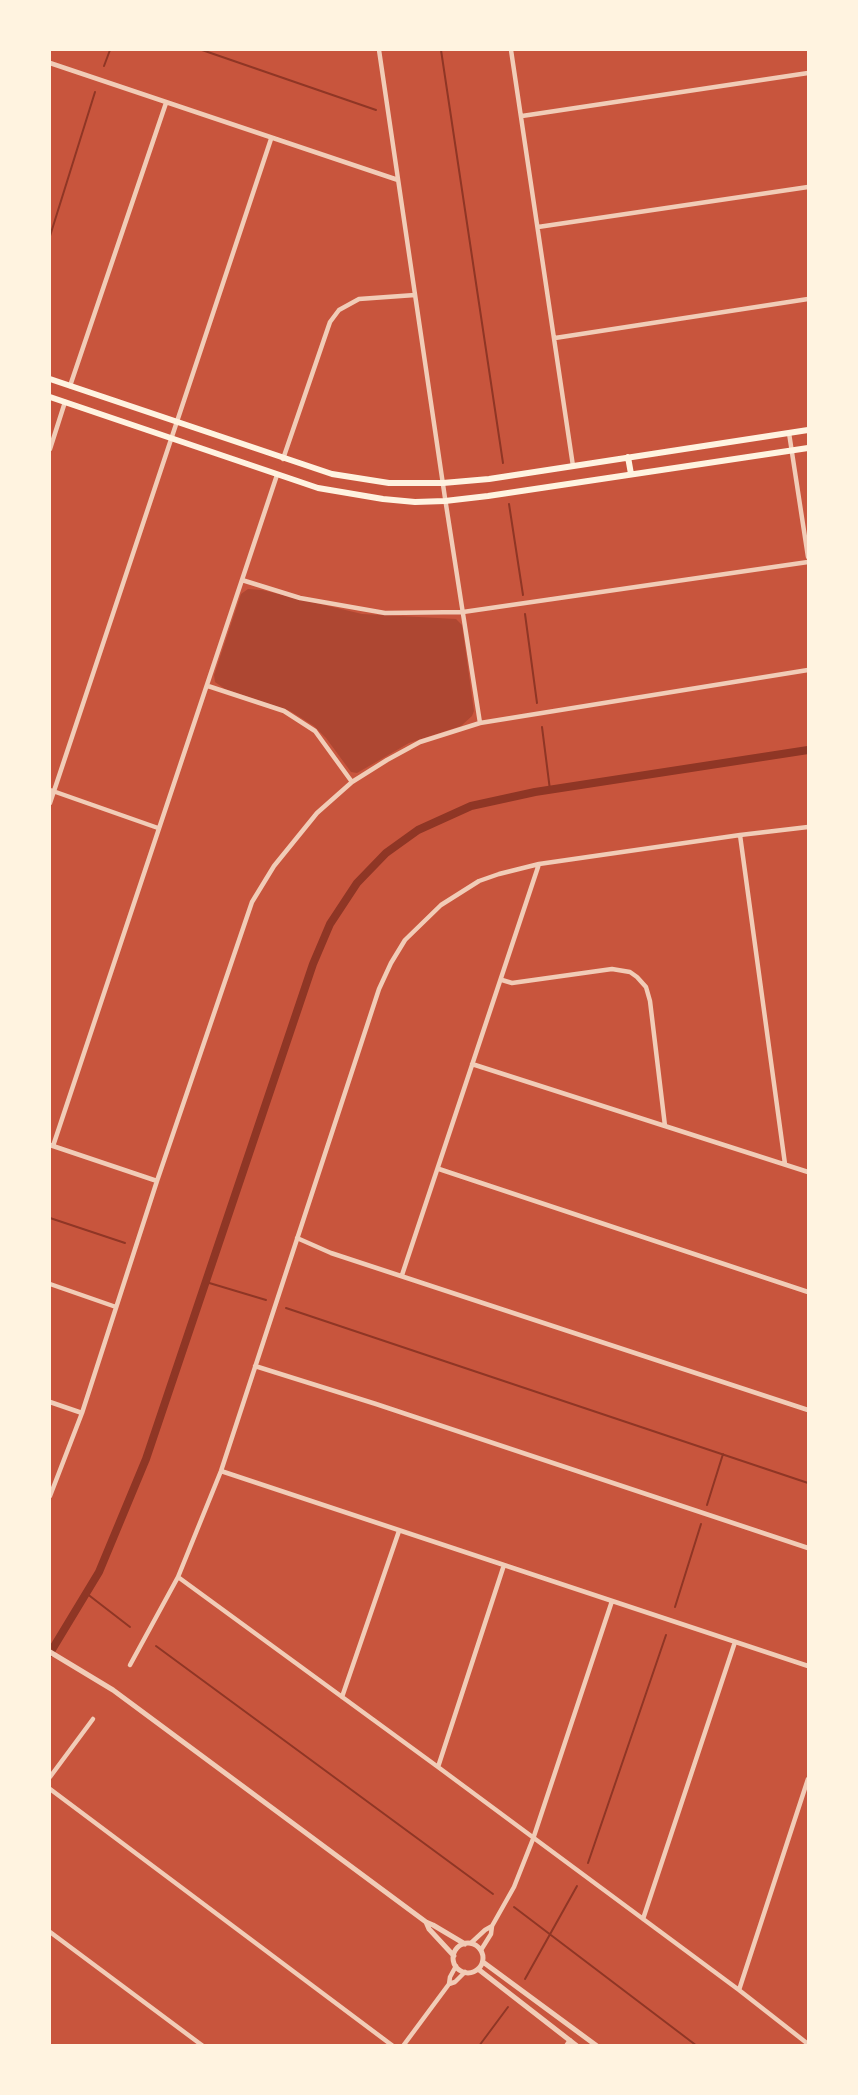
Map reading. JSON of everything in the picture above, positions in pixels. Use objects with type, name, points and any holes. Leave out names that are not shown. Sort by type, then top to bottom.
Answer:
[{"type":"main road","points":[[50,380],[332,474],[389,483],[443,483],[489,479],[808,430]]},
{"type":"main road","points":[[50,397],[318,488],[415,502],[808,448]]},
{"type":"main road","points":[[628,458],[631,474]]},
{"type":"street","points":[[379,50],[480,723]]},
{"type":"street","points":[[512,50],[573,466]]},
{"type":"street","points":[[50,63],[398,180]]},
{"type":"street","points":[[522,116],[808,73]]},
{"type":"street","points":[[70,386],[166,103]]},
{"type":"street","points":[[50,803],[51,791],[271,139]]},
{"type":"street","points":[[538,227],[808,187]]},
{"type":"street","points":[[283,459],[330,322],[339,310],[359,299],[415,295]]},
{"type":"street","points":[[555,338],[808,299]]},
{"type":"street","points":[[50,449],[65,402]]},
{"type":"street","points":[[242,580],[300,598],[385,613],[463,612],[808,560],[789,433]]},
{"type":"street","points":[[157,1182],[51,1146],[208,686],[277,475]]},
{"type":"street","points":[[50,1496],[82,1413],[252,902],[274,866],[316,813],[352,782],[420,742],[480,723],[808,670]]},
{"type":"street","points":[[208,686],[284,711],[315,732],[352,782]]},
{"type":"street","points":[[51,791],[158,828]]},
{"type":"street","points":[[130,1665],[178,1577],[221,1471],[379,989],[405,940],[441,905],[470,886],[499,874],[539,864],[808,827]]},
{"type":"street","points":[[740,835],[785,1164]]},
{"type":"street","points":[[402,1275],[539,864]]},
{"type":"street","points":[[502,980],[512,983],[612,969],[630,972],[642,982],[648,994],[665,1126]]},
{"type":"street","points":[[472,1064],[808,1172]]},
{"type":"street","points":[[439,1169],[808,1292]]},
{"type":"street","points":[[297,1238],[331,1253],[808,1410]]},
{"type":"street","points":[[50,1284],[116,1307]]},
{"type":"street","points":[[255,1366],[366,1400],[808,1548]]},
{"type":"street","points":[[50,1402],[82,1413]]},
{"type":"street","points":[[221,1471],[808,1666]]},
{"type":"street","points":[[342,1697],[399,1531]]},
{"type":"street","points":[[438,1767],[504,1565]]},
{"type":"street","points":[[178,1577],[739,1990],[808,2044]]},
{"type":"street","points":[[597,2046],[483,1962],[481,1950],[514,1887],[533,1839],[612,1602]]},
{"type":"street","points":[[643,1919],[735,1642]]},
{"type":"street","points":[[50,1652],[113,1690],[426,1922],[481,1950]]},
{"type":"street","points":[[50,1777],[93,1719]]},
{"type":"street","points":[[739,1990],[808,1779]]},
{"type":"street","points":[[50,1789],[393,2046]]},
{"type":"street","points":[[403,2046],[449,1984],[456,1966],[454,1956],[429,1929],[426,1922]]},
{"type":"street","points":[[454,1956],[457,1948],[492,1926]]},
{"type":"street","points":[[50,1932],[203,2046]]},
{"type":"street","points":[[449,1984],[455,1982],[465,1972],[477,1970],[483,1962]]},
{"type":"street","points":[[456,1966],[465,1972]]},
{"type":"street","points":[[477,1970],[568,2043],[577,2046]]},
{"type":"shaded area","points":[[248,589],[262,590],[362,614],[456,619],[462,625],[474,711],[472,716],[461,726],[409,743],[357,773],[351,772],[326,738],[314,726],[290,711],[225,689],[215,682],[214,675],[241,594]]},
{"type":"waterway","points":[[104,66],[110,50]]},
{"type":"waterway","points":[[202,50],[376,110]]},
{"type":"waterway","points":[[441,50],[503,463]]},
{"type":"waterway","points":[[50,236],[95,92]]},
{"type":"waterway","points":[[509,504],[523,595]]},
{"type":"waterway","points":[[525,614],[537,703]]},
{"type":"waterway","points":[[542,727],[550,790]]},
{"type":"waterway","points":[[50,1653],[99,1572],[146,1459],[313,964],[330,924],[357,883],[386,853],[418,830],[471,806],[535,792],[808,750]]},
{"type":"waterway","points":[[50,1218],[125,1243]]},
{"type":"waterway","points":[[206,1282],[266,1300]]},
{"type":"waterway","points":[[286,1308],[808,1483]]},
{"type":"waterway","points":[[707,1505],[723,1454]]},
{"type":"waterway","points":[[675,1607],[701,1524]]},
{"type":"waterway","points":[[86,1593],[130,1627]]},
{"type":"waterway","points":[[588,1863],[666,1635]]},
{"type":"waterway","points":[[156,1646],[493,1894]]},
{"type":"waterway","points":[[525,1979],[577,1886]]},
{"type":"waterway","points":[[514,1907],[697,2046]]},
{"type":"waterway","points":[[479,2046],[508,2007]]}]
